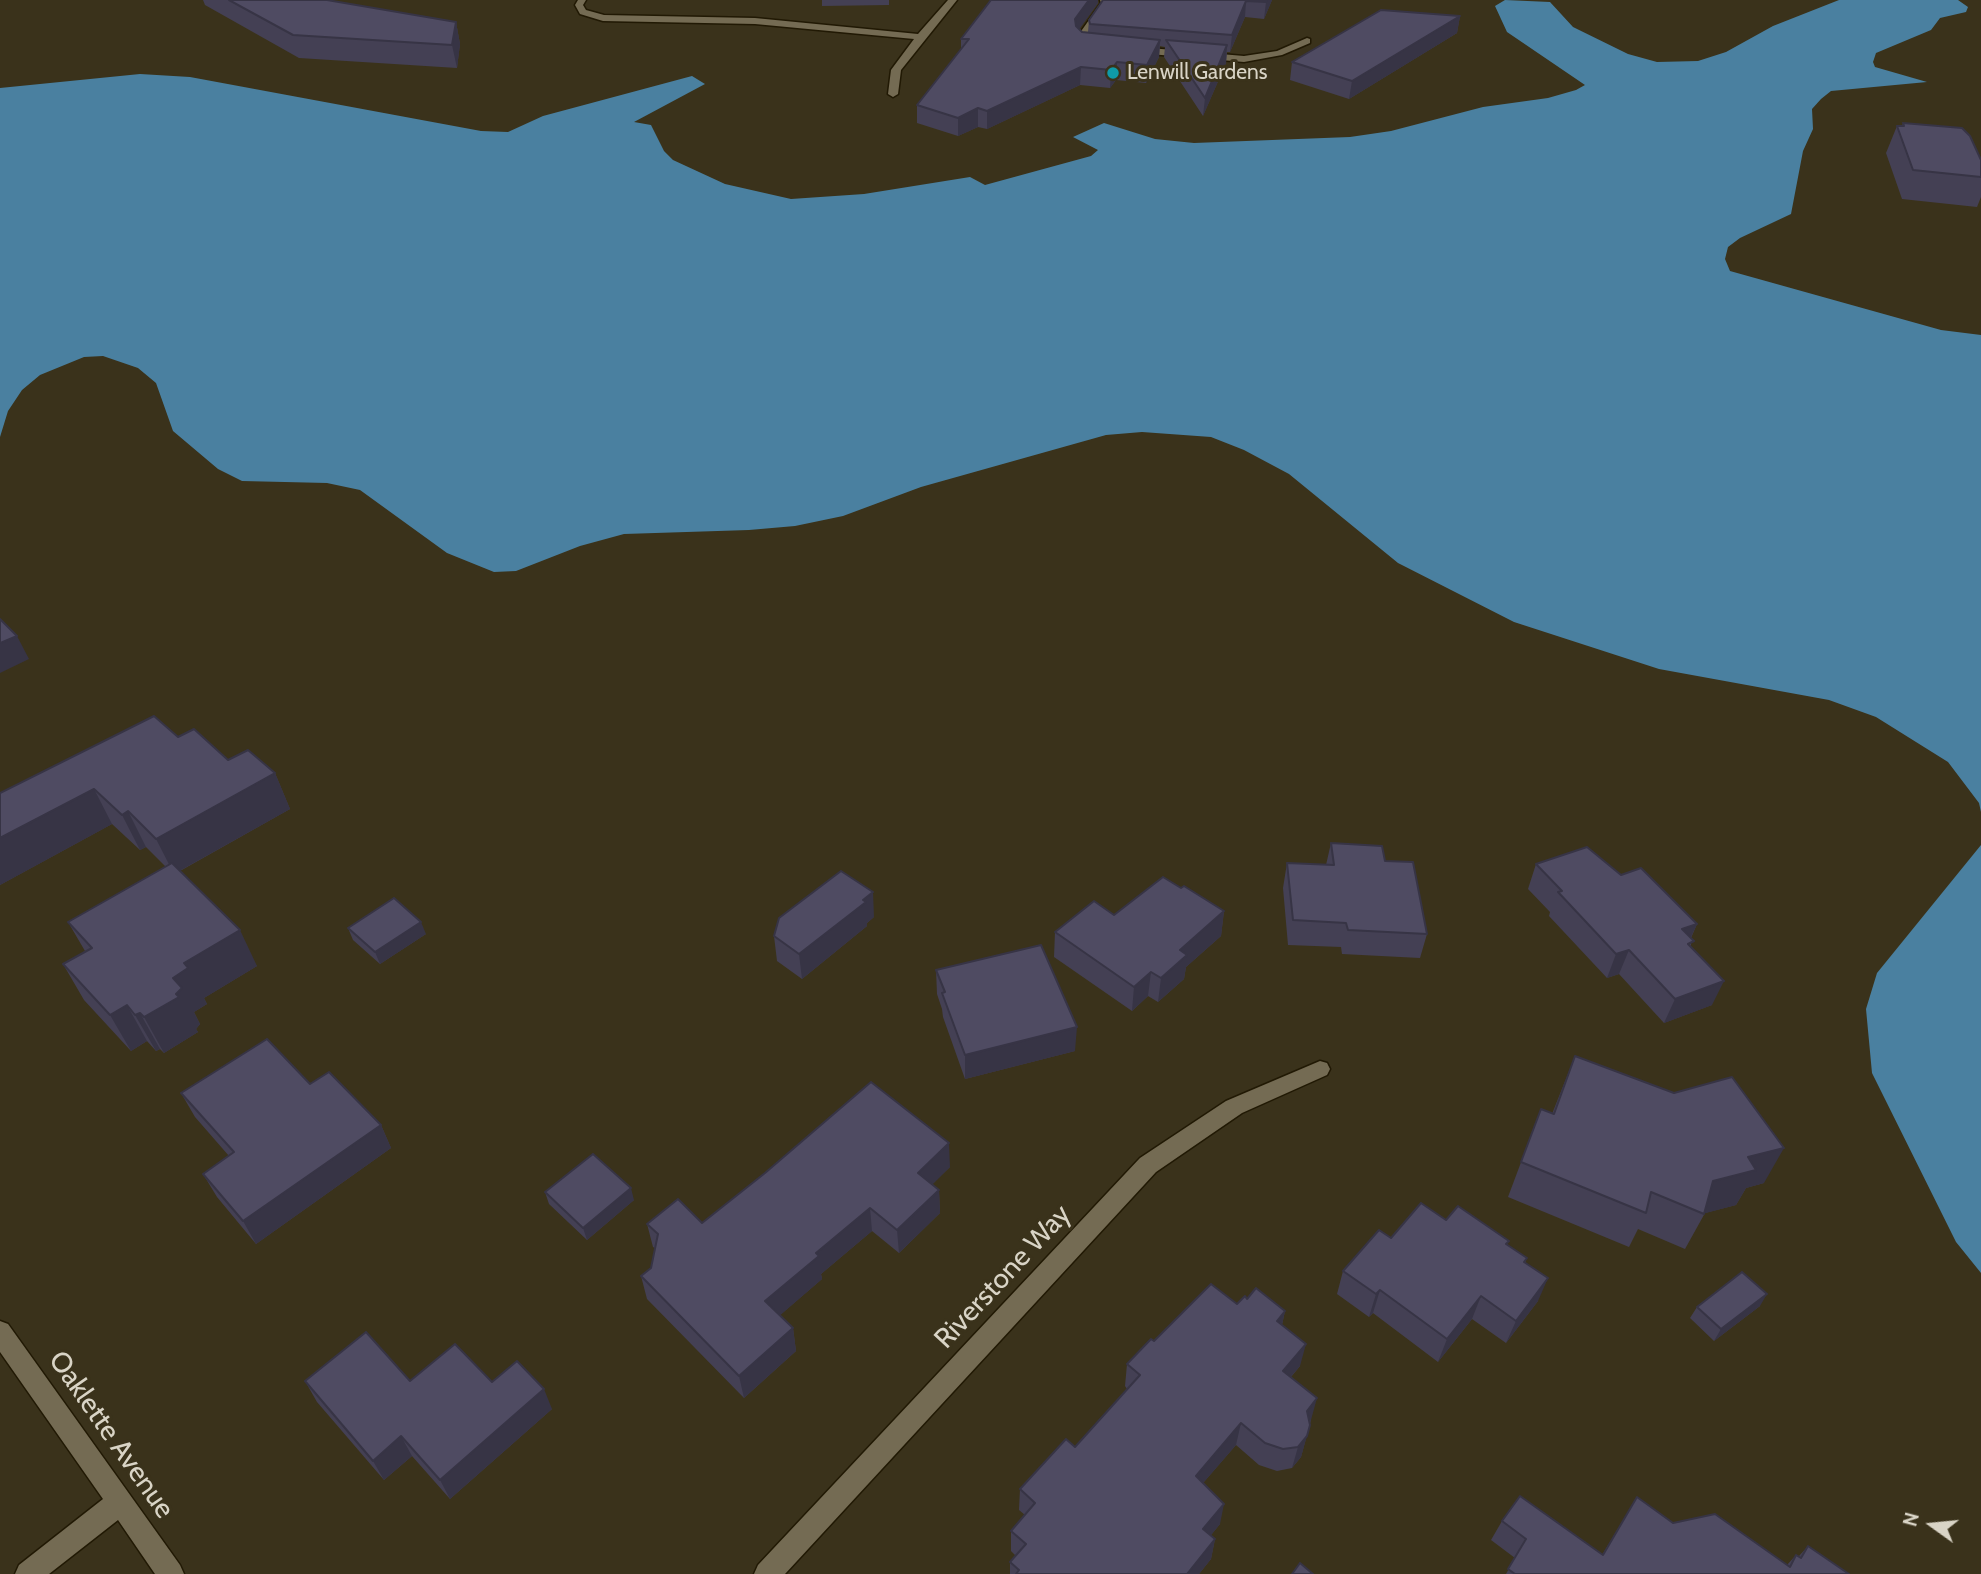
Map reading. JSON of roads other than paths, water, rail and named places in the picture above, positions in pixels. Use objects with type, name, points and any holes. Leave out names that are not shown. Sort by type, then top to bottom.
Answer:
[{"type":"street","points":[[582,0],[580,8],[589,15]]},
{"type":"street","points":[[893,94],[896,70],[920,37],[953,0]]},
{"type":"street","points":[[1099,46],[1086,45],[1080,37],[1105,3],[1104,0]]},
{"type":"street","points":[[579,18],[589,15],[618,19],[755,21],[920,37]]},
{"type":"street","points":[[1124,49],[1244,59],[1279,53],[1307,41]]},
{"type":"street","name":"Riverstone Way","points":[[767,1574],[1148,1165],[1234,1107],[1320,1069]]},
{"type":"street","name":"Oaklette Avenue","points":[[0,1332],[171,1574]]},
{"type":"street","points":[[28,1574],[119,1503]]},
{"type":"water","points":[[1505,0],[1550,2],[1573,27],[1628,54],[1657,62],[1698,61],[1726,52],[1773,26],[1839,0],[1958,0],[1968,7],[1966,12],[1940,18],[1931,30],[1876,53],[1873,62],[1875,67],[1927,82],[1831,91],[1821,99],[1812,109],[1813,129],[1803,151],[1791,214],[1740,238],[1728,247],[1725,259],[1730,271],[1941,330],[1981,335],[1981,812],[1979,803],[1948,762],[1876,717],[1829,700],[1659,669],[1514,622],[1398,563],[1289,474],[1244,450],[1211,437],[1142,432],[1106,435],[921,487],[843,516],[795,526],[749,530],[624,534],[580,546],[516,571],[494,572],[447,553],[360,490],[327,483],[242,481],[218,469],[173,431],[156,383],[138,368],[103,356],[84,357],[40,375],[22,390],[8,411],[0,437],[0,88],[140,74],[190,77],[481,131],[508,132],[543,116],[692,76],[705,84],[634,122],[651,125],[664,151],[673,160],[725,184],[791,199],[864,194],[970,177],[985,185],[1091,156],[1098,150],[1073,137],[1104,123],[1155,139],[1194,143],[1350,137],[1391,131],[1483,107],[1548,98],[1585,85],[1507,32],[1495,6]]},
{"type":"water","points":[[1981,845],[1981,1273],[1956,1242],[1872,1073],[1866,1009],[1877,973]]},
{"type":"place","name":"Lenwill Gardens","points":[[1113,73]]}]
